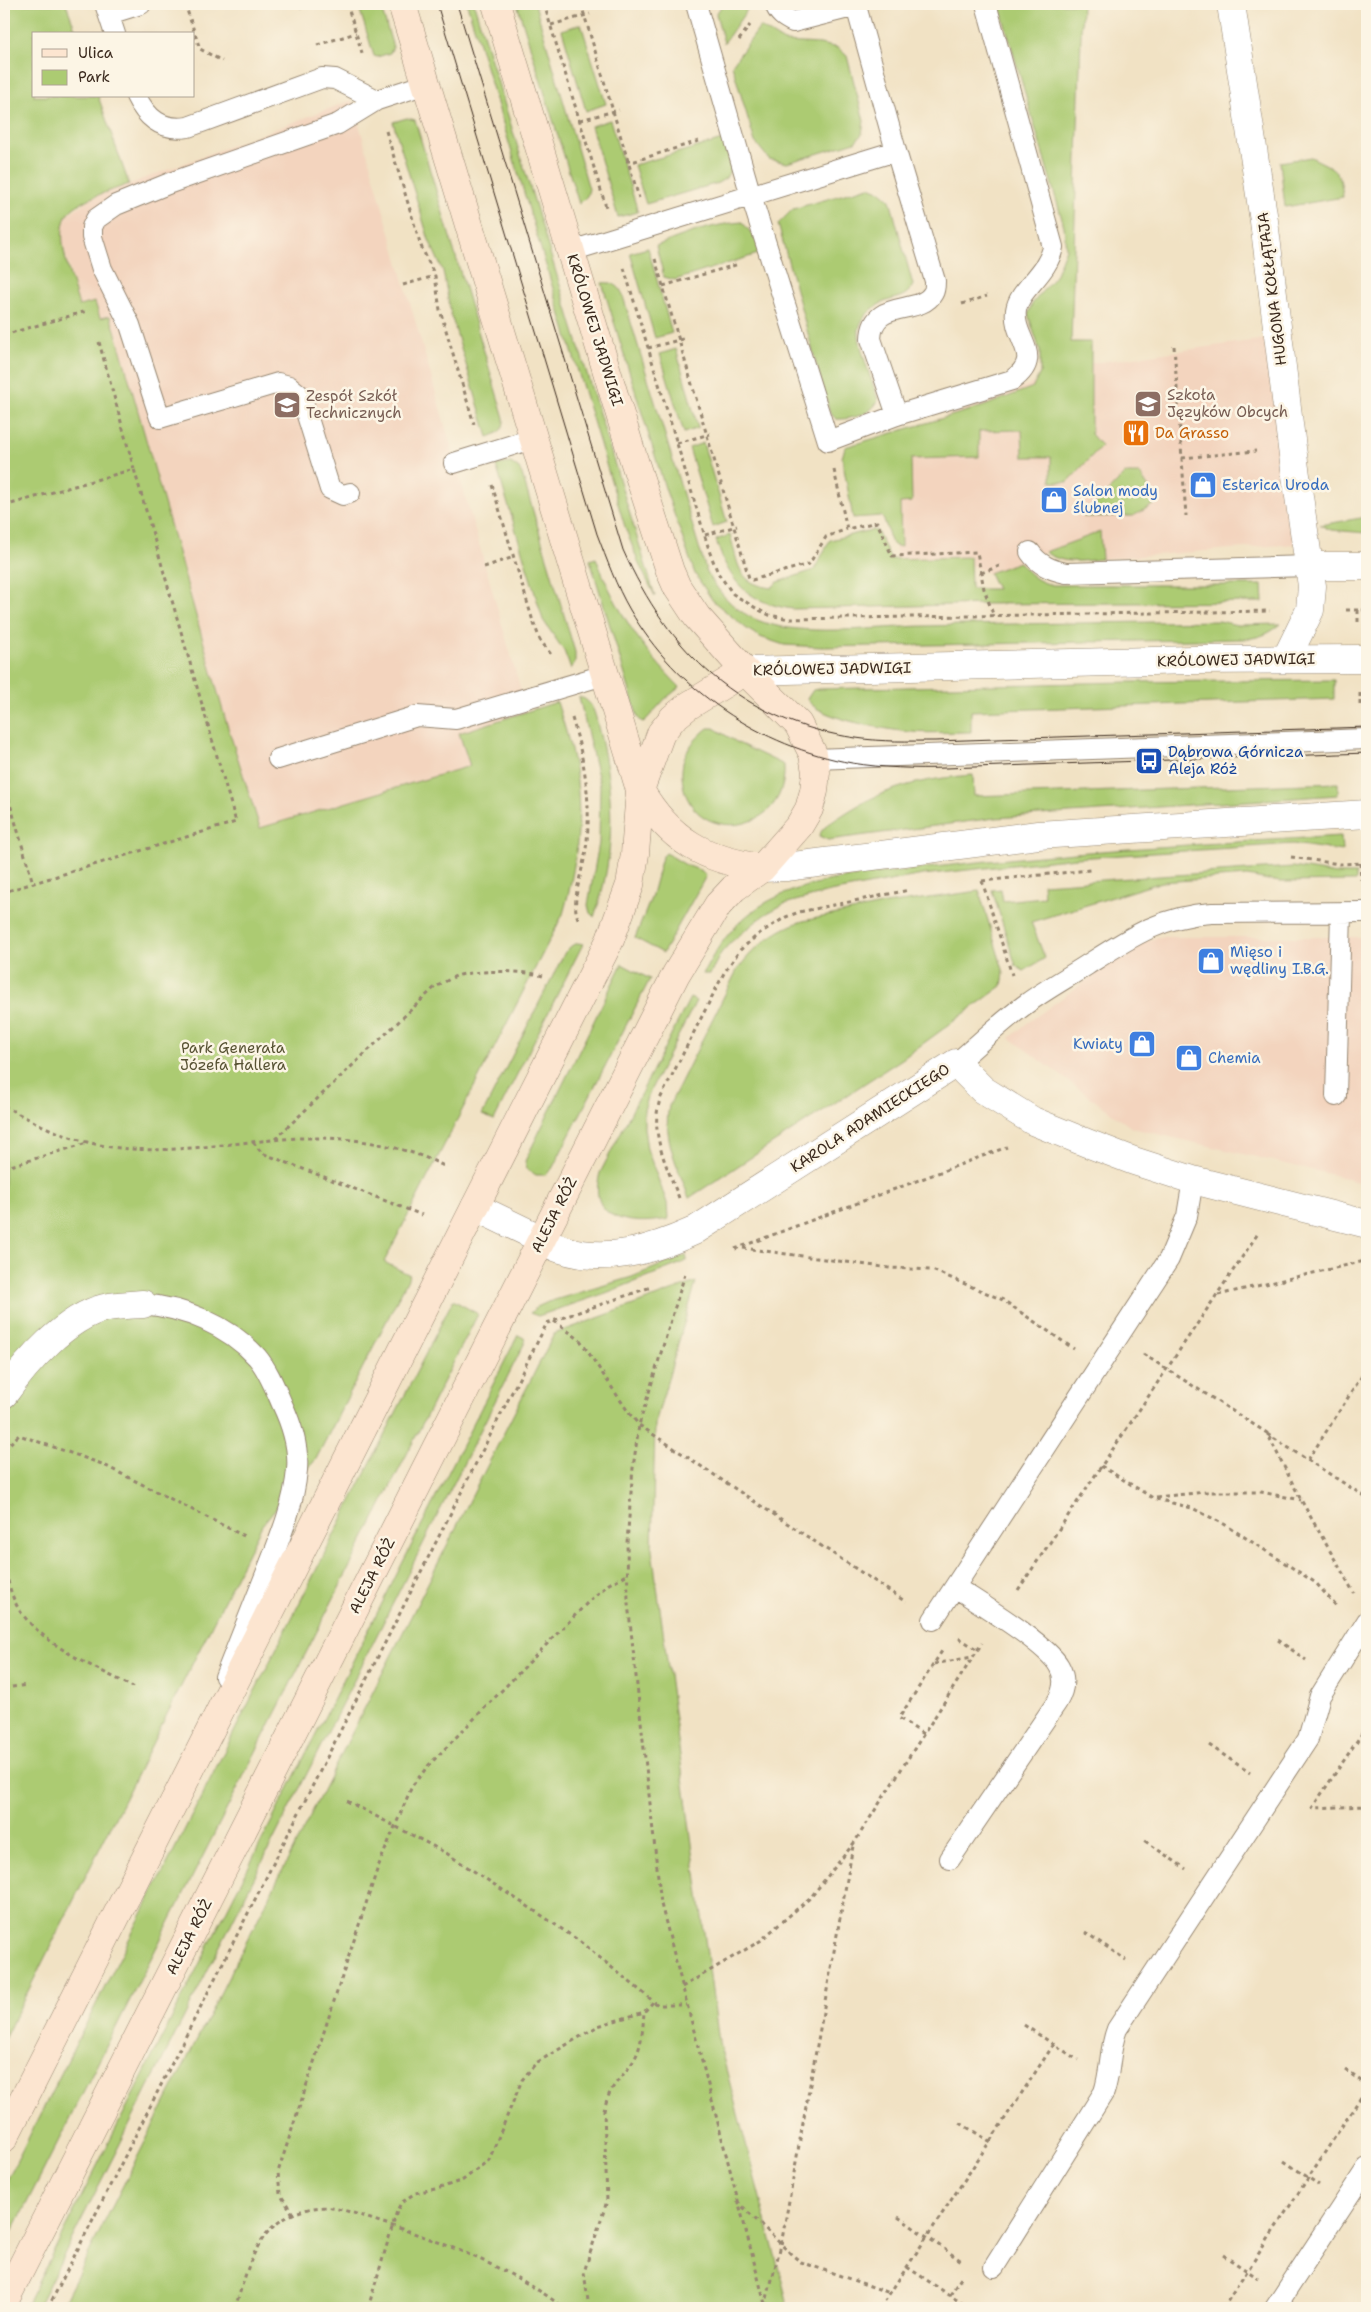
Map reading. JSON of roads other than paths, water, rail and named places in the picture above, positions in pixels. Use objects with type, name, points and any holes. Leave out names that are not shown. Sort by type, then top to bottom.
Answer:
[{"type":"main road","points":[[4,2138],[619,920],[634,867],[640,790],[661,733],[673,718],[703,695],[745,671],[798,724],[814,759],[816,772],[814,791],[809,810],[799,826],[762,868],[735,863],[694,849],[664,824],[651,809],[640,790],[532,439],[402,4]]},
{"type":"main road","name":"KRÓLOWEJ JADWIGI","points":[[496,4],[655,528],[670,571],[677,587],[697,617],[745,671]]},
{"type":"main road","name":"ALEJA RÓŻ","points":[[4,2302],[676,974],[710,916],[734,888],[762,868]]},
{"type":"street","name":"HUGONA KOŁŁĄTAJA","points":[[1231,4],[1264,221],[1292,448],[1310,566],[1312,592],[1310,610],[1286,659]]},
{"type":"street","points":[[1310,566],[1367,566]]},
{"type":"street","name":"KRÓLOWEJ JADWIGI","points":[[745,671],[1286,659],[1367,659]]},
{"type":"street","points":[[762,868],[1038,835],[1367,814]]},
{"type":"street","name":"KAROLA ADAMIECKIEGO","points":[[474,1207],[562,1250],[587,1255],[635,1252],[670,1242],[701,1228],[956,1063],[983,1090],[1033,1121],[1134,1161],[1193,1180],[1367,1224]]},
{"type":"street","points":[[4,1394],[46,1343],[76,1321],[103,1308],[143,1304]]},
{"type":"lane","points":[[114,32],[107,9],[141,4]]},
{"type":"lane","points":[[696,4],[751,196],[828,441],[896,416],[1012,380],[1023,372],[1027,362],[1027,353],[1016,320],[1016,310],[1020,300],[1051,257],[1051,236],[986,4]]},
{"type":"lane","points":[[775,4],[777,10],[793,22],[856,6],[896,151],[935,281],[934,292],[925,301],[881,315],[871,328],[871,339],[896,416]]},
{"type":"lane","points":[[137,98],[142,108],[152,120],[163,126],[177,129],[188,127],[322,78],[335,79],[377,100]]},
{"type":"lane","points":[[350,493],[343,495],[330,490],[301,396],[289,386],[278,383],[160,418],[130,325],[102,269],[92,238],[92,227],[96,219],[104,212],[170,182],[338,124],[377,100],[426,84]]},
{"type":"lane","points":[[571,251],[896,151]]},
{"type":"lane","points":[[454,463],[532,439]]},
{"type":"lane","points":[[1030,552],[1035,559],[1051,570],[1066,573],[1310,566]]},
{"type":"lane","points":[[278,759],[417,716],[456,719],[604,674]]},
{"type":"lane","points":[[814,759],[1366,740]]},
{"type":"lane","points":[[956,1063],[1026,1004],[1148,928],[1190,914],[1367,912]]},
{"type":"lane","points":[[1336,1096],[1341,913]]},
{"type":"lane","points":[[933,1620],[1169,1259],[1187,1216],[1193,1180]]},
{"type":"lane","points":[[143,1304],[169,1306],[198,1316],[228,1333],[257,1358],[275,1387],[289,1417],[297,1469],[288,1516],[180,1790]]},
{"type":"lane","points":[[950,1859],[1063,1692],[1064,1680],[1059,1666],[1047,1651],[955,1587]]},
{"type":"lane","points":[[994,2267],[1104,2092],[1108,2080],[1111,2046],[1117,2029],[1308,1739],[1320,1696],[1364,1627]]},
{"type":"lane","points":[[1279,2302],[1367,2168]]},
{"type":"tram line","points":[[437,4],[597,534],[616,582],[630,610],[649,639],[671,665],[696,689],[754,729],[785,744],[818,755],[875,766],[946,768],[1367,753]]},
{"type":"tram line","points":[[457,4],[623,550],[641,587],[662,620],[686,650],[714,676],[744,698],[778,716],[815,730],[876,740],[935,741],[1367,727]]},
{"type":"place","name":"Szkoła Języków Obcych","points":[[1148,404]]},
{"type":"place","name":"Zespół Szkół Technicznych","points":[[287,405]]},
{"type":"place","name":"Da Grasso","points":[[1136,433]]},
{"type":"place","name":"Esterica Uroda","points":[[1203,485]]},
{"type":"place","name":"Salon mody ślubnej","points":[[1054,500]]},
{"type":"place","name":"Dąbrowa Górnicza Aleja Róż","points":[[1149,761]]},
{"type":"place","name":"Mięso i wędliny I.B.G.","points":[[1211,961]]},
{"type":"place","name":"Kwiaty","points":[[1142,1044]]},
{"type":"place","name":"Chemia","points":[[1189,1058]]},
{"type":"park label","name":"Park Generała Józefa Hallera","points":[[233,1056]]}]
